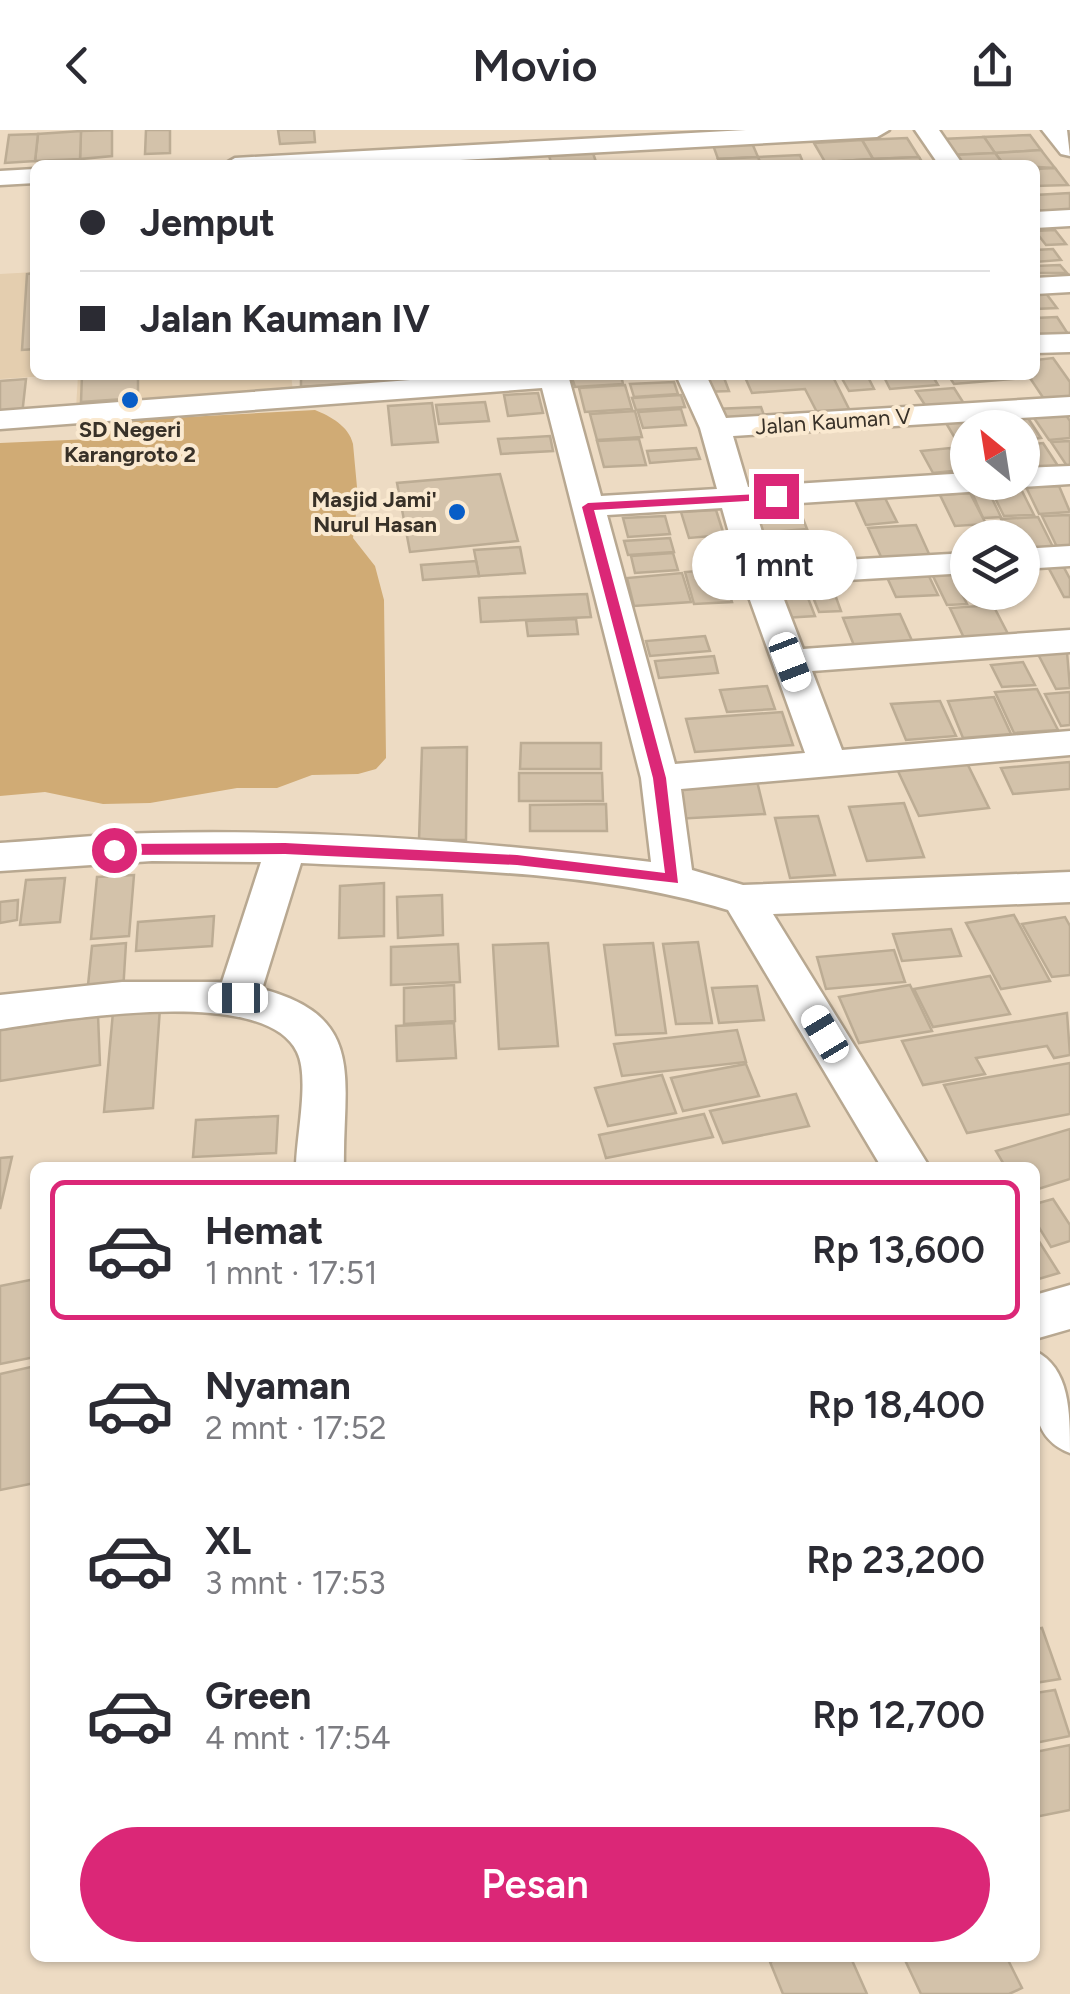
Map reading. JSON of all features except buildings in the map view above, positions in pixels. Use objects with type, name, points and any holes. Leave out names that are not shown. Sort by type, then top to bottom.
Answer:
[{"type":"street","points":[[410,160],[604,155],[700,140],[878,130]]},
{"type":"street","points":[[926,130],[947,160]]},
{"type":"street","points":[[1054,130],[1070,149]]},
{"type":"street","points":[[805,134],[820,160]]},
{"type":"street","points":[[700,140],[710,160]]},
{"type":"street","points":[[0,178],[30,176]]},
{"type":"street","points":[[1040,220],[1070,218]]},
{"type":"street","points":[[1040,286],[1070,284]]},
{"type":"street","points":[[1040,344],[1070,343]]},
{"type":"street","points":[[0,420],[449,380]]},
{"type":"street","points":[[555,380],[660,778],[673,880]]},
{"type":"street","points":[[692,380],[715,428],[758,575],[828,763]]},
{"type":"street","name":"Jalan Kauman V","points":[[715,428],[1070,406]]},
{"type":"street","points":[[1040,476],[1070,474]]},
{"type":"street","points":[[588,507],[950,483]]},
{"type":"street","points":[[1040,558],[1070,556]]},
{"type":"street","points":[[758,575],[950,564]]},
{"type":"street","points":[[790,662],[1070,641]]},
{"type":"street","points":[[660,778],[1070,744]]},
{"type":"street","points":[[0,857],[152,847],[285,848],[517,860],[673,880],[744,900],[1070,886]]},
{"type":"street","points":[[238,998],[285,848]]},
{"type":"street","points":[[744,900],[902,1162]]},
{"type":"street","points":[[0,1012],[142,998],[238,998],[294,1017],[318,1046],[322,1077],[320,1162]]},
{"type":"street","points":[[1040,1315],[1070,1307]]},
{"type":"street","points":[[1040,1382],[1070,1428]]},
{"type":"shaded area","points":[[30,272],[30,377],[0,379],[0,274]]},
{"type":"shaded area","name":"SD Negeri Karangroto 2","points":[[78,380],[292,380],[293,391],[76,409]]},
{"type":"shaded area","points":[[315,410],[343,427],[353,444],[358,498],[353,538],[375,566],[384,600],[386,758],[376,769],[358,774],[312,775],[277,788],[237,788],[150,803],[103,804],[45,792],[0,796],[0,443],[91,439],[134,421],[151,419]]},
{"type":"place","name":"SD Negeri Karangroto 2","points":[[130,400]]},
{"type":"place","name":"Masjid Jami' Nurul Hasan","points":[[457,512]]},
{"type":"route","points":[[114,850],[285,848],[517,860],[673,880],[660,778],[588,507],[776,496]]}]
